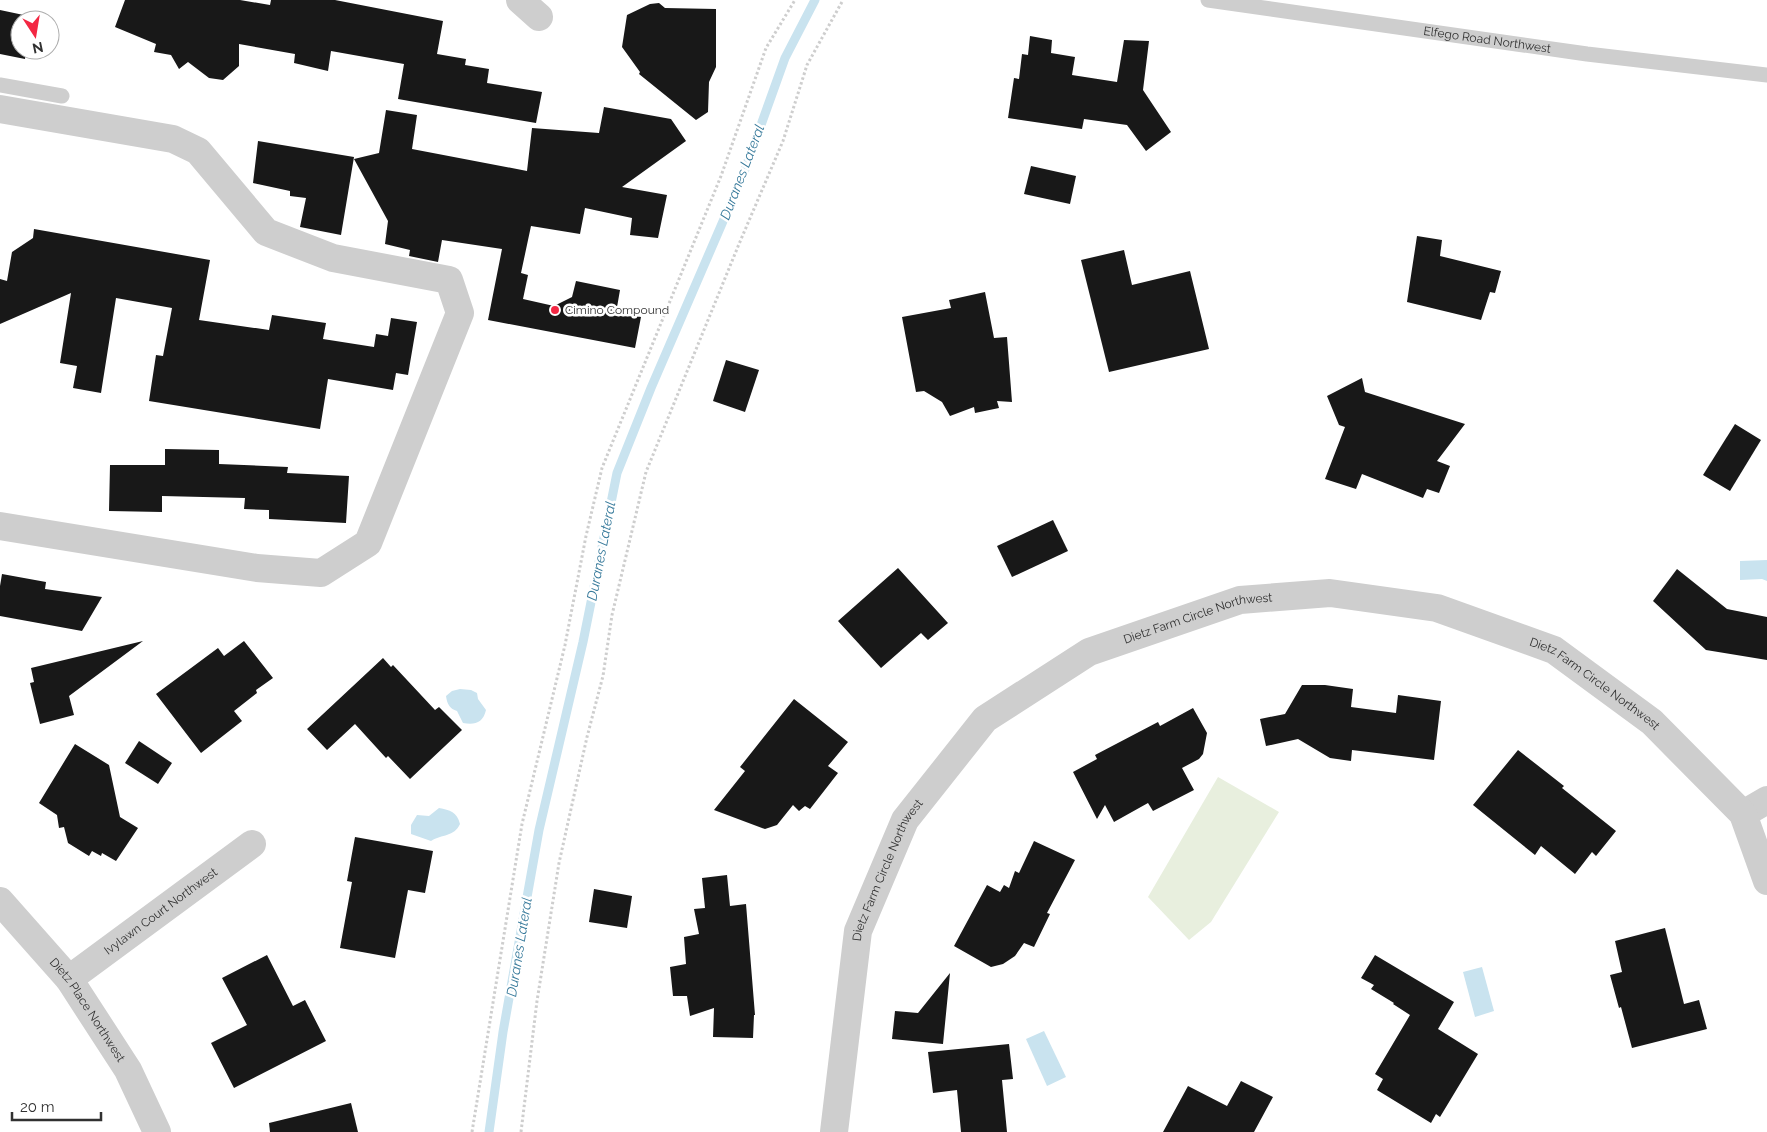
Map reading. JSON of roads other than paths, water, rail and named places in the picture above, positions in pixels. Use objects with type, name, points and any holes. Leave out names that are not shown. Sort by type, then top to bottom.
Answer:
[{"type":"street","points":[[0,109],[173,140],[198,150],[266,232],[333,258],[449,280],[460,314],[368,543],[321,573],[257,568],[0,526]]},
{"type":"street","name":"Dietz Farm Circle Northwest","points":[[834,1132],[858,931],[905,820],[985,719],[1089,652],[1240,600],[1330,592],[1437,608],[1554,650],[1652,722],[1743,814],[1767,881]]},
{"type":"street","points":[[1743,814],[1767,800]]},
{"type":"street","name":"Ivylawn Court Northwest","points":[[69,979],[252,844]]},
{"type":"street","name":"Dietz Place Northwest","points":[[0,901],[69,979],[128,1070],[157,1132]]},
{"type":"lane","name":"Elfego Road Northwest","points":[[1208,0],[1587,54],[1767,75]]},
{"type":"lane","points":[[0,85],[62,96]]},
{"type":"water","points":[[1767,560],[1767,581],[1762,579],[1740,580],[1740,561]]},
{"type":"water","points":[[460,689],[471,690],[477,693],[478,699],[486,710],[483,718],[478,722],[471,724],[463,723],[457,711],[448,704],[446,696],[452,691]]},
{"type":"water","points":[[439,808],[450,811],[457,817],[460,824],[454,831],[431,841],[411,834],[411,825],[417,815],[429,816]]},
{"type":"water","points":[[1482,967],[1494,1011],[1475,1017],[1463,972]]},
{"type":"water","points":[[1044,1031],[1066,1077],[1047,1086],[1026,1039]]},
{"type":"waterway","name":"Duranes Lateral","points":[[489,1132],[503,1032],[539,830],[583,642],[617,473],[651,388],[743,175],[785,58],[815,0]]},
{"type":"place","name":"Cimino Compound","points":[[555,310]]}]
